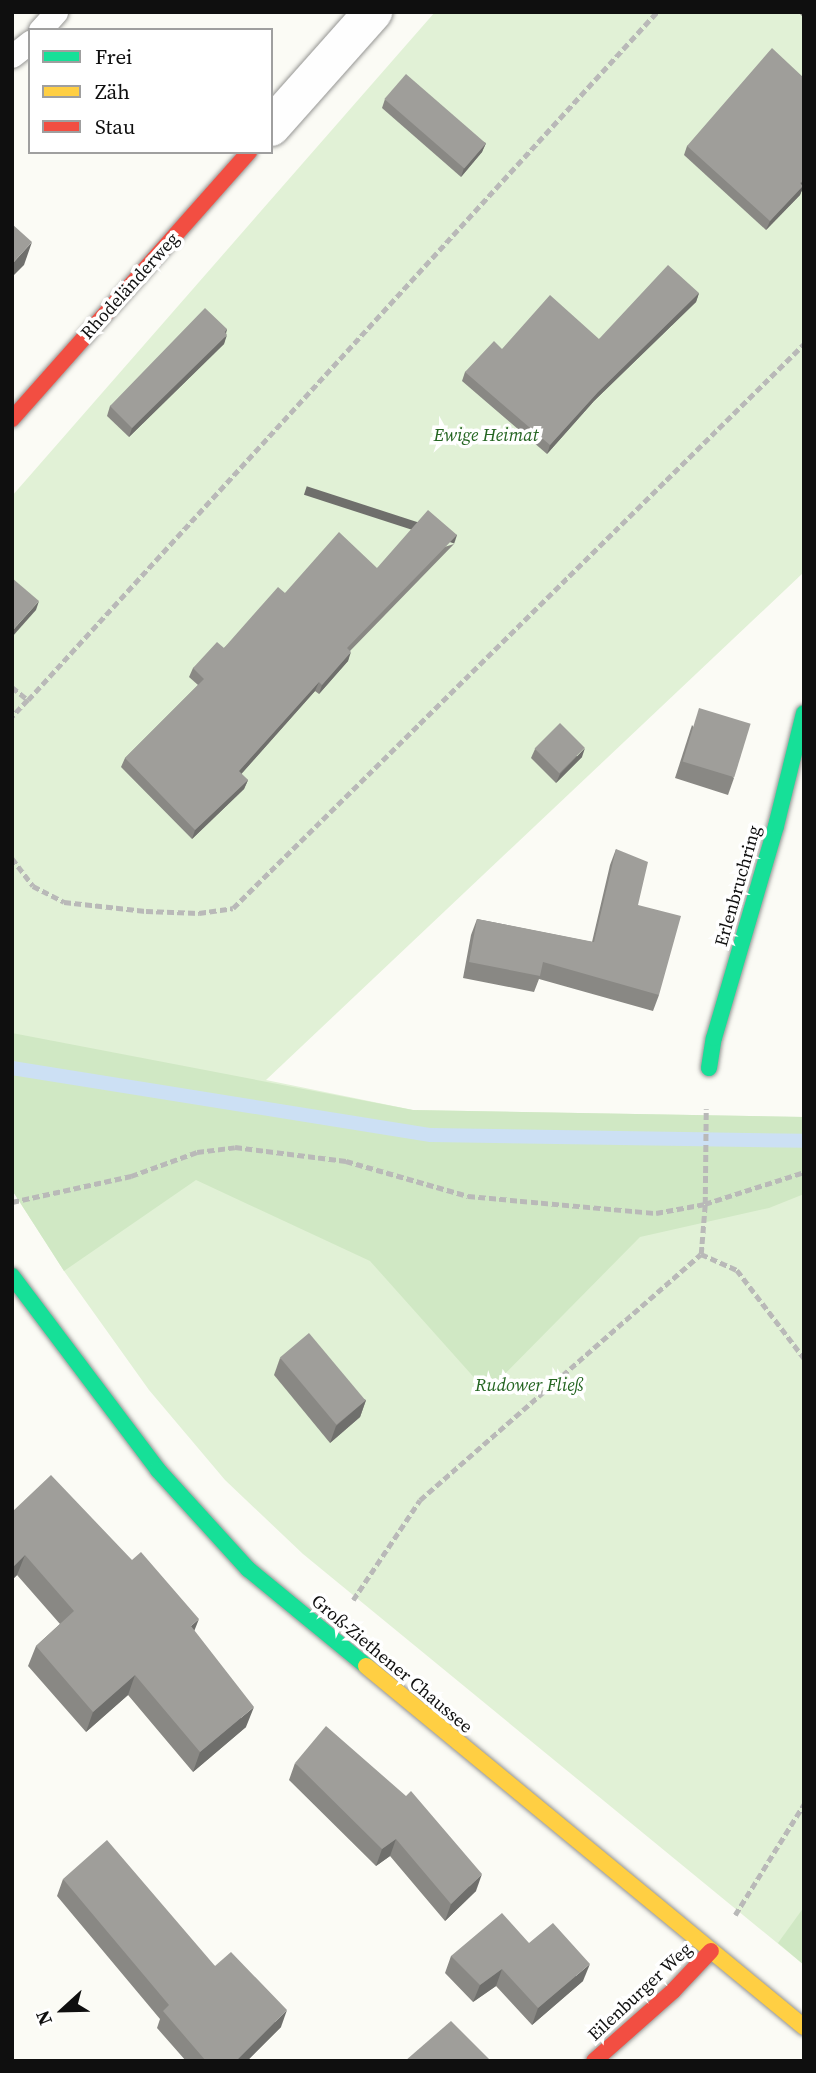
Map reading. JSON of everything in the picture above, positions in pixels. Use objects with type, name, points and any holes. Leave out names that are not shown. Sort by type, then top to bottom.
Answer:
[{"type":"street","points":[[273,125],[373,12]]},
{"type":"street","name":"Rhodeländerweg","points":[[12,419],[247,154]]},
{"type":"street","name":"Erlenbruchring","points":[[709,1068],[715,1038],[776,826],[804,713]]},
{"type":"street","name":"Groß-Ziethener Chaussee","points":[[12,1276],[17,1296],[158,1470],[248,1569],[804,2027]]},
{"type":"street","name":"Eilenburger Weg","points":[[594,2061],[673,1991],[711,1951]]},
{"type":"lane","points":[[42,28],[56,12]]},
{"type":"lane","points":[[12,56],[28,44]]},
{"type":"path","points":[[12,717],[657,12]]},
{"type":"path","points":[[12,858],[33,886],[64,902],[146,911],[199,913],[233,908],[804,344]]},
{"type":"path","points":[[12,687],[28,700]]},
{"type":"path","points":[[328,1637],[420,1500],[701,1254],[705,1204],[705,1126]]},
{"type":"path","points":[[12,1202],[131,1176],[197,1152],[235,1147],[346,1161],[468,1196],[656,1213],[705,1204],[804,1172]]},
{"type":"path","points":[[701,1254],[737,1270],[804,1358]]},
{"type":"path","points":[[711,1951],[804,1804]]},
{"type":"green space","name":"Ewige Heimat","points":[[435,12],[804,12],[804,572],[266,1080],[413,1110],[804,1117],[804,1965],[303,1554],[225,1480],[149,1390],[64,1271],[12,1190],[12,496]]},
{"type":"green space","points":[[12,1033],[413,1110],[804,1117],[804,1194],[769,1208],[640,1237],[487,1392],[370,1261],[196,1180],[64,1271],[12,1190]]},
{"type":"green space","points":[[804,1907],[804,1965],[778,1943]]},
{"type":"building","points":[[772,48],[804,78],[804,180],[800,183],[803,186],[770,221],[687,146]]},
{"type":"building","points":[[406,74],[486,144],[464,168],[384,99]]},
{"type":"building","points":[[12,224],[32,242],[12,264]]},
{"type":"building","points":[[668,265],[699,293],[598,392],[550,445],[465,372],[494,341],[502,349],[550,295],[599,339]]},
{"type":"building","points":[[205,308],[227,329],[227,335],[132,428],[110,406]]},
{"type":"building","points":[[428,510],[457,535],[347,648],[351,652],[322,685],[319,682],[239,771],[248,780],[195,830],[125,758],[204,679],[193,668],[217,642],[224,648],[278,587],[285,593],[339,532],[377,568]]},
{"type":"building","points":[[12,578],[39,601],[13,630],[12,629]]},
{"type":"building","points":[[699,708],[751,724],[734,777],[683,762]]},
{"type":"building","points":[[560,723],[585,748],[559,773],[535,748]]},
{"type":"building","points":[[616,849],[648,862],[638,905],[681,916],[659,995],[543,962],[540,976],[469,962],[477,919],[594,942]]},
{"type":"building","points":[[309,1333],[366,1400],[336,1425],[280,1357]]},
{"type":"building","points":[[51,1475],[132,1560],[141,1552],[199,1619],[191,1626],[254,1707],[200,1752],[135,1675],[93,1712],[36,1646],[74,1611],[25,1555],[12,1568],[12,1512]]},
{"type":"building","points":[[326,1726],[406,1796],[411,1791],[482,1874],[451,1904],[396,1839],[382,1849],[295,1763]]},
{"type":"building","points":[[107,1840],[215,1966],[231,1952],[287,2010],[236,2061],[206,2061],[163,2011],[169,2005],[63,1879]]},
{"type":"building","points":[[502,1913],[529,1943],[553,1923],[590,1964],[538,2008],[502,1969],[480,1985],[451,1956]]},
{"type":"building","points":[[451,2021],[491,2061],[405,2061]]},
{"type":"waterway","name":"Rudower Fließ","points":[[12,1068],[431,1135],[804,1141]]},
{"type":"traffic: fast","points":[[709,1068],[714,1038],[776,826],[804,713]]},
{"type":"traffic: fast","points":[[12,1276],[158,1470],[248,1569],[366,1666]]},
{"type":"traffic: slow","points":[[366,1666],[804,2027]]},
{"type":"traffic: jam","points":[[12,419],[247,154]]},
{"type":"traffic: jam","points":[[594,2061],[673,1991],[711,1951]]}]
